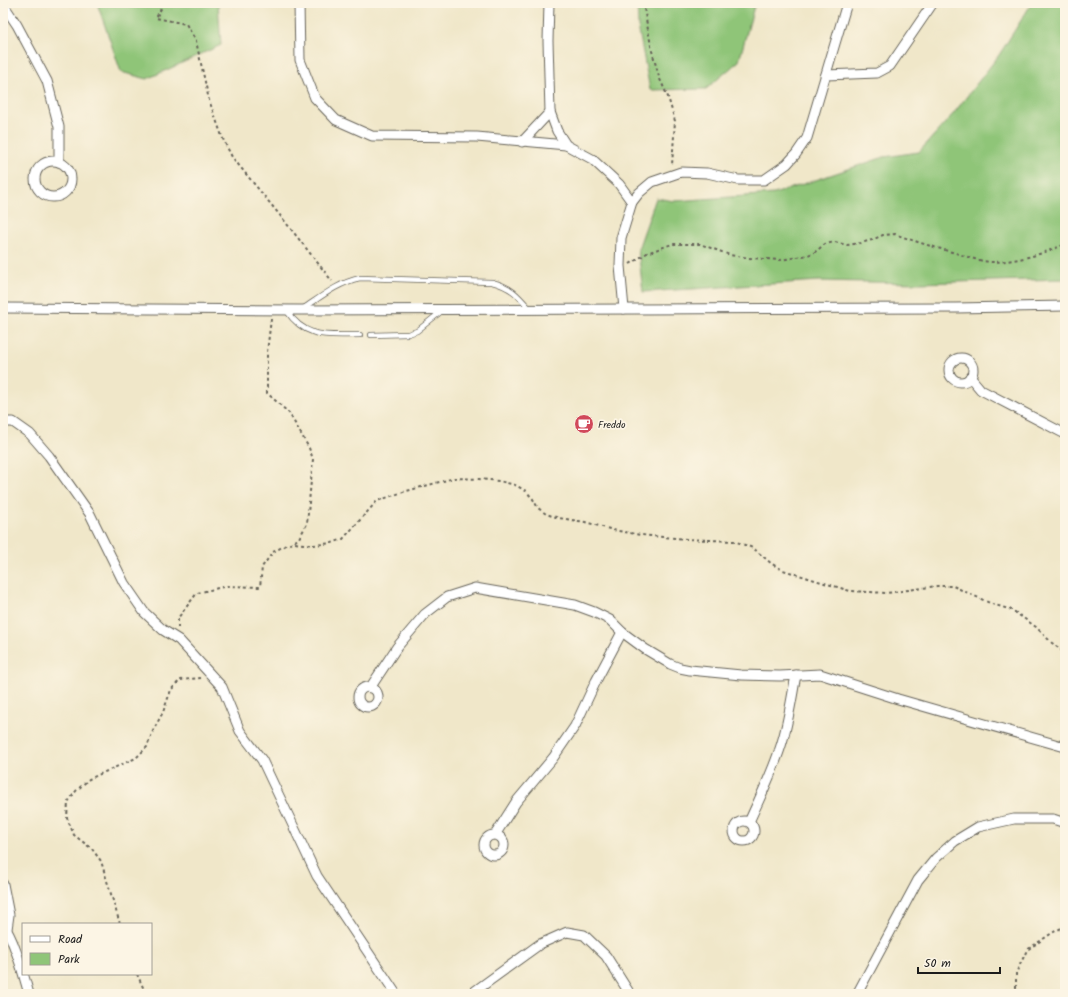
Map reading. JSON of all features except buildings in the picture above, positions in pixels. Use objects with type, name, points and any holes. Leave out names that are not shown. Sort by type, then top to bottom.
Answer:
[{"type":"street","points":[[299,3],[300,60],[315,98],[336,120],[372,136],[477,137],[566,145],[592,159],[619,184],[632,202]]},
{"type":"street","points":[[549,3],[548,41],[550,112],[557,131],[566,145]]},
{"type":"street","points":[[624,309],[620,266],[621,238],[632,202],[639,193],[652,182],[681,172],[707,173],[738,180],[764,180],[787,164],[807,138],[847,3]]},
{"type":"street","points":[[826,75],[877,73],[890,66],[933,3]]},
{"type":"street","points":[[3,4],[17,25],[47,81],[59,128],[60,162]]},
{"type":"street","points":[[522,142],[550,112]]},
{"type":"street","points":[[3,308],[531,310],[1065,306]]},
{"type":"street","points":[[3,315],[16,308]]},
{"type":"street","points":[[970,377],[981,390],[1065,434]]},
{"type":"street","points":[[3,422],[13,422],[30,434],[49,456],[90,514],[128,589],[144,612],[163,630],[179,640],[222,687],[240,731],[262,760],[317,876],[396,994]]},
{"type":"street","points":[[370,688],[397,647],[425,614],[448,597],[475,588],[575,605],[610,620],[622,632],[657,657],[675,666],[690,670],[741,675],[820,674],[898,699],[1065,747]]},
{"type":"street","points":[[495,835],[516,802],[548,764],[574,726],[622,632]]},
{"type":"street","points":[[748,822],[777,759],[787,722],[796,675]]},
{"type":"street","points":[[857,994],[918,880],[936,858],[955,841],[978,827],[1014,819],[1053,819],[1065,823]]},
{"type":"street","points":[[3,884],[9,915],[5,927],[16,952],[22,971]]},
{"type":"street","points":[[471,994],[540,944],[567,932],[584,935],[606,956],[630,994]]},
{"type":"street","points":[[23,975],[29,994]]},
{"type":"lane","points":[[300,310],[336,286],[347,281],[360,278],[492,282],[506,286],[519,296],[531,310]]},
{"type":"lane","points":[[286,310],[293,321],[312,333],[322,335],[360,335]]},
{"type":"lane","points":[[371,335],[408,334],[417,331],[444,310]]},
{"type":"path","points":[[164,3],[156,18],[186,24],[196,41],[209,100],[222,139],[232,158],[288,225],[336,286]]},
{"type":"path","points":[[643,3],[652,52],[675,121],[672,175]]},
{"type":"path","points":[[620,266],[629,265],[647,253],[672,244],[700,244],[730,255],[748,258],[781,260],[808,255],[815,252],[825,244],[835,242],[847,245],[861,243],[883,235],[894,234],[974,259],[993,262],[1011,260],[1036,254],[1052,250],[1065,244]]},
{"type":"path","points":[[179,640],[178,618],[197,593],[227,586],[260,587],[262,567],[273,552],[299,538],[307,524],[313,459],[310,448],[289,413],[267,393],[267,352],[272,310]]},
{"type":"path","points":[[294,542],[314,545],[332,543],[343,539],[377,501],[403,492],[454,478],[498,481],[514,485],[526,491],[538,508],[546,514],[641,535],[734,541],[753,548],[772,564],[794,575],[850,591],[888,593],[937,586],[953,586],[992,604],[1012,610],[1036,627],[1052,643],[1065,653]]},
{"type":"path","points":[[120,923],[101,861],[92,849],[74,835],[67,818],[68,802],[76,791],[89,779],[136,758],[147,747],[171,690],[180,680],[214,677]]},
{"type":"path","points":[[1016,994],[1016,973],[1027,950],[1065,926]]},
{"type":"path","points":[[137,975],[146,994]]},
{"type":"green space","points":[[97,3],[218,3],[221,45],[147,79],[121,72]]},
{"type":"green space","points":[[637,3],[755,3],[739,61],[706,89],[650,90],[638,26]]},
{"type":"green space","points":[[1032,3],[1065,3],[1065,279],[918,283],[819,281],[643,292],[638,249],[656,198],[674,201],[774,194],[884,157],[919,152],[954,113],[999,55]]},
{"type":"place","name":"Freddo","points":[[584,424]]}]
